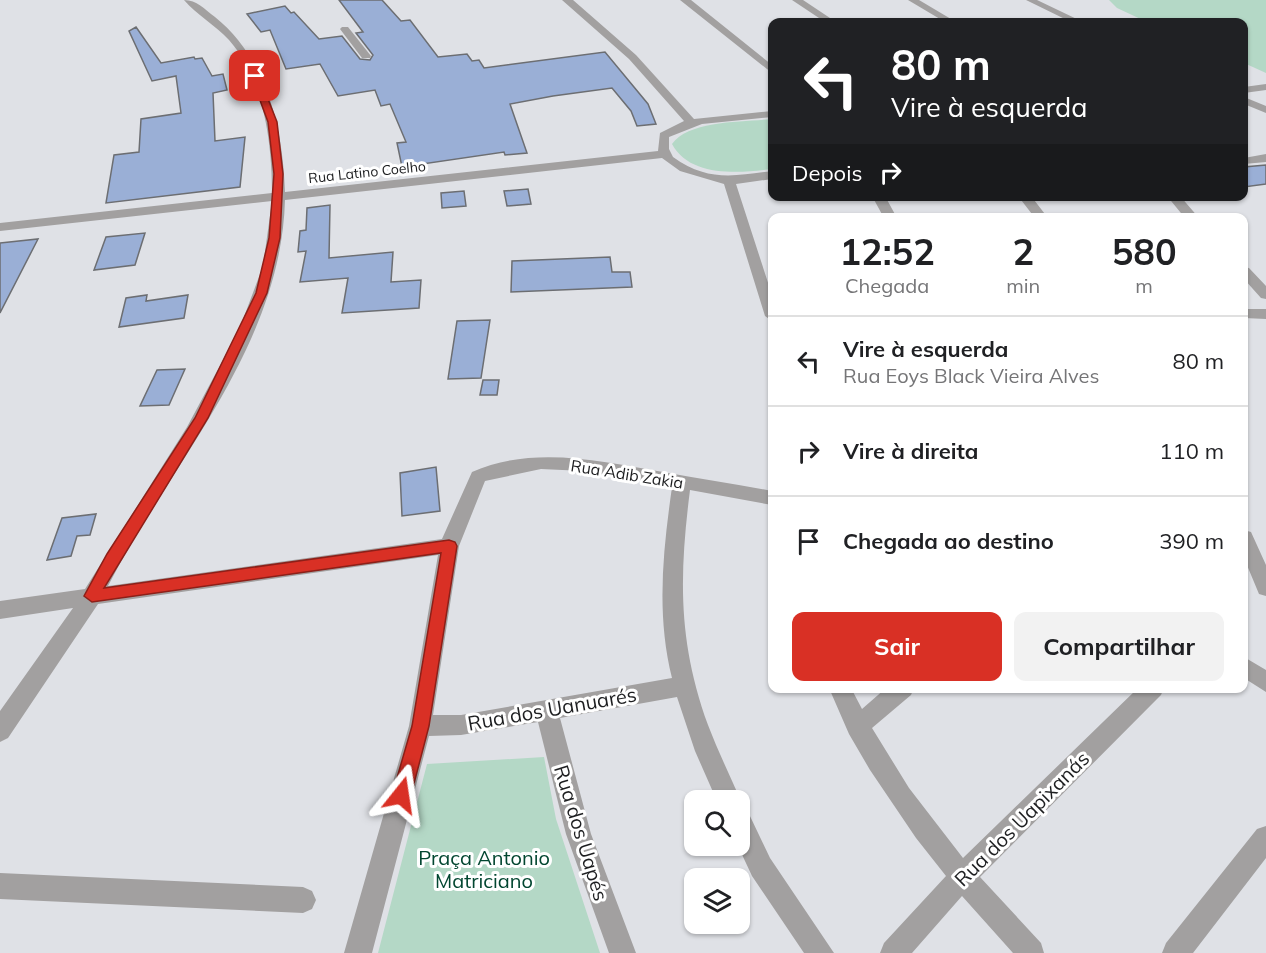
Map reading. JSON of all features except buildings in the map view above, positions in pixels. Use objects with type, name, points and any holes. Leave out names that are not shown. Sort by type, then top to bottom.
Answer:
[{"type":"street","points":[[0,731],[92,596],[112,558],[165,480],[202,418],[262,293],[274,238],[278,197],[278,174],[272,122],[258,82],[238,44],[188,0]]},
{"type":"street","points":[[567,0],[603,27],[648,71],[691,122]]},
{"type":"street","points":[[685,0],[768,67]]},
{"type":"street","points":[[797,0],[825,18]]},
{"type":"street","points":[[912,0],[944,18]]},
{"type":"street","points":[[1030,0],[1069,18]]},
{"type":"street","points":[[345,29],[366,56]]},
{"type":"street","points":[[1248,89],[1266,87]]},
{"type":"street","points":[[1248,102],[1266,110]]},
{"type":"street","points":[[768,114],[691,122],[675,127],[664,135],[665,154],[677,165],[729,181],[768,176]]},
{"type":"street","name":"Rua Latino Coelho","points":[[0,227],[665,154]]},
{"type":"street","points":[[1248,160],[1266,158]]},
{"type":"street","points":[[729,181],[768,303]]},
{"type":"street","points":[[1027,201],[1038,213]]},
{"type":"street","points":[[1178,201],[1188,213]]},
{"type":"street","points":[[1248,276],[1266,295]]},
{"type":"street","points":[[1248,314],[1266,314]]},
{"type":"street","name":"Rua Adib Zakia","points":[[449,546],[482,474],[541,463],[584,465],[768,497]]},
{"type":"street","points":[[682,482],[671,592],[683,686],[710,762],[724,790]]},
{"type":"street","points":[[0,610],[449,546],[420,726],[358,953]]},
{"type":"street","points":[[1248,546],[1266,588]]},
{"type":"street","points":[[1248,669],[1266,682]]},
{"type":"street","name":"Rua dos Uanuarés","points":[[420,726],[461,725],[683,686]]},
{"type":"street","points":[[842,693],[857,727],[905,807],[961,878],[1032,953]]},
{"type":"street","points":[[857,727],[897,693]]},
{"type":"street","name":"Rua dos Uapixanás","points":[[894,953],[961,878],[1148,693]]},
{"type":"street","name":"Rua dos Uapés","points":[[547,711],[562,783],[590,870],[623,953]]},
{"type":"street","points":[[1176,953],[1266,838]]},
{"type":"street","points":[[750,844],[761,867],[820,953]]},
{"type":"street","points":[[0,886],[303,900]]},
{"type":"green space","points":[[1109,0],[1266,0],[1266,73],[1248,65],[1248,18],[1138,18],[1117,8]]},
{"type":"green space","points":[[768,119],[768,169],[731,172],[703,168],[680,155],[672,144],[691,130],[733,122]]},
{"type":"green space","name":"Praça Antonio Matriciano","points":[[544,757],[556,819],[600,953],[378,953],[427,764]]},
{"type":"route","points":[[255,76],[272,122],[278,174],[274,238],[262,293],[202,418],[165,480],[112,558],[92,596],[449,546],[420,726],[401,795]]}]
